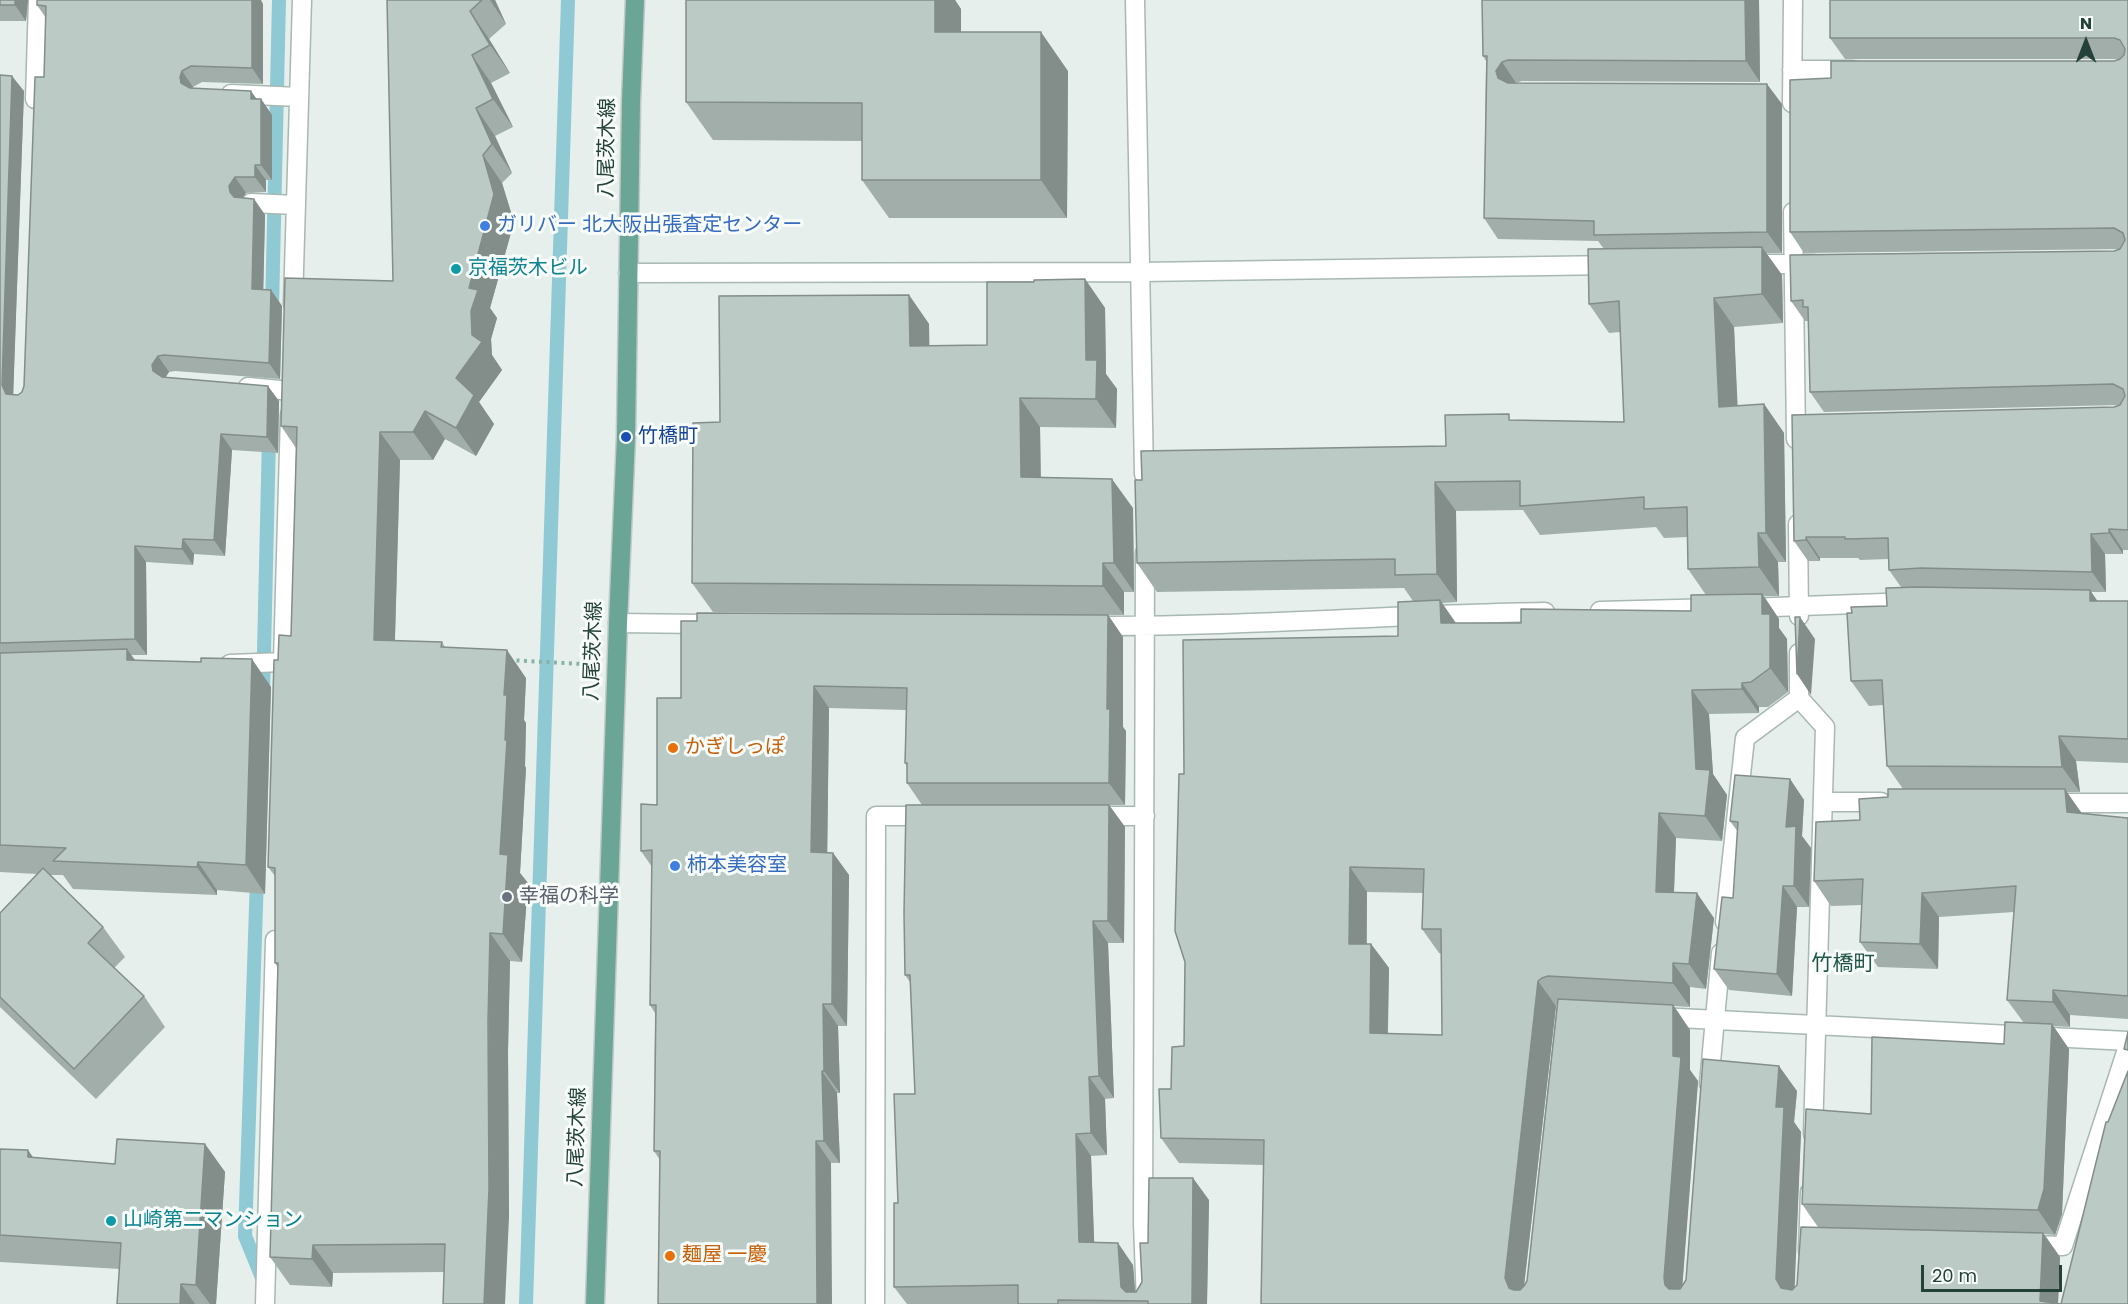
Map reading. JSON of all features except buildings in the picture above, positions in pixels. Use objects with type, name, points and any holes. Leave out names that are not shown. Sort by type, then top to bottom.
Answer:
[{"type":"main road","name":"八尾茨木線","points":[[595,1304],[616,665],[626,437],[631,102],[635,0]]},
{"type":"street","points":[[34,118],[38,0]]},
{"type":"street","points":[[293,321],[274,204],[282,96],[302,0]]},
{"type":"street","points":[[1136,0],[1144,496]]},
{"type":"street","points":[[1792,116],[1786,93],[1792,70],[1793,0]]},
{"type":"street","points":[[1792,70],[1876,70]]},
{"type":"street","points":[[213,94],[282,96]]},
{"type":"street","points":[[1792,196],[1793,264],[1802,423],[1797,458]]},
{"type":"street","points":[[1734,264],[1829,263]]},
{"type":"street","points":[[628,273],[1141,272],[1627,265]]},
{"type":"street","points":[[209,664],[273,665],[281,387],[230,386]]},
{"type":"street","points":[[1797,504],[1799,698],[1825,727],[1812,1156]]},
{"type":"street","points":[[1144,532],[1146,626],[1143,1223],[1146,1304]]},
{"type":"street","points":[[1587,611],[1799,607],[1924,601]]},
{"type":"street","points":[[1075,626],[1303,622],[1435,614],[1564,611]]},
{"type":"street","points":[[618,623],[723,624]]},
{"type":"street","points":[[1707,1103],[1745,738],[1799,698]]},
{"type":"street","points":[[1823,802],[1893,802]]},
{"type":"street","points":[[2034,803],[2128,803]]},
{"type":"street","points":[[875,1304],[876,816],[946,816]]},
{"type":"street","points":[[1075,816],[1145,816]]},
{"type":"street","points":[[265,1304],[276,924]]},
{"type":"street","points":[[1645,1017],[2128,1041]]},
{"type":"street","points":[[2017,1245],[2063,1246],[2128,1046]]},
{"type":"street","points":[[1807,1272],[1811,1180]]},
{"type":"street","points":[[1808,1240],[1832,1241]]},
{"type":"path","points":[[497,660],[616,665]]},
{"type":"waterway","points":[[272,309],[279,0]]},
{"type":"waterway","points":[[526,1304],[568,0]]},
{"type":"waterway","points":[[263,696],[269,436]]},
{"type":"waterway","points":[[257,877],[245,1236],[263,1280]]},
{"type":"place","name":"ガリバー 北大阪出張査定センター","points":[[485,226]]},
{"type":"place","name":"京福茨木ビル","points":[[456,269]]},
{"type":"place","name":"竹橋町","points":[[626,437]]},
{"type":"place","name":"かぎしっぽ","points":[[673,748]]},
{"type":"place","name":"柿本美容室","points":[[675,866]]},
{"type":"place","name":"幸福の科学","points":[[507,897]]},
{"type":"place","name":"山崎第二マンション","points":[[111,1221]]},
{"type":"place","name":"麺屋 一慶","points":[[670,1256]]},
{"type":"district","name":"竹橋町","points":[[1843,965]]}]
